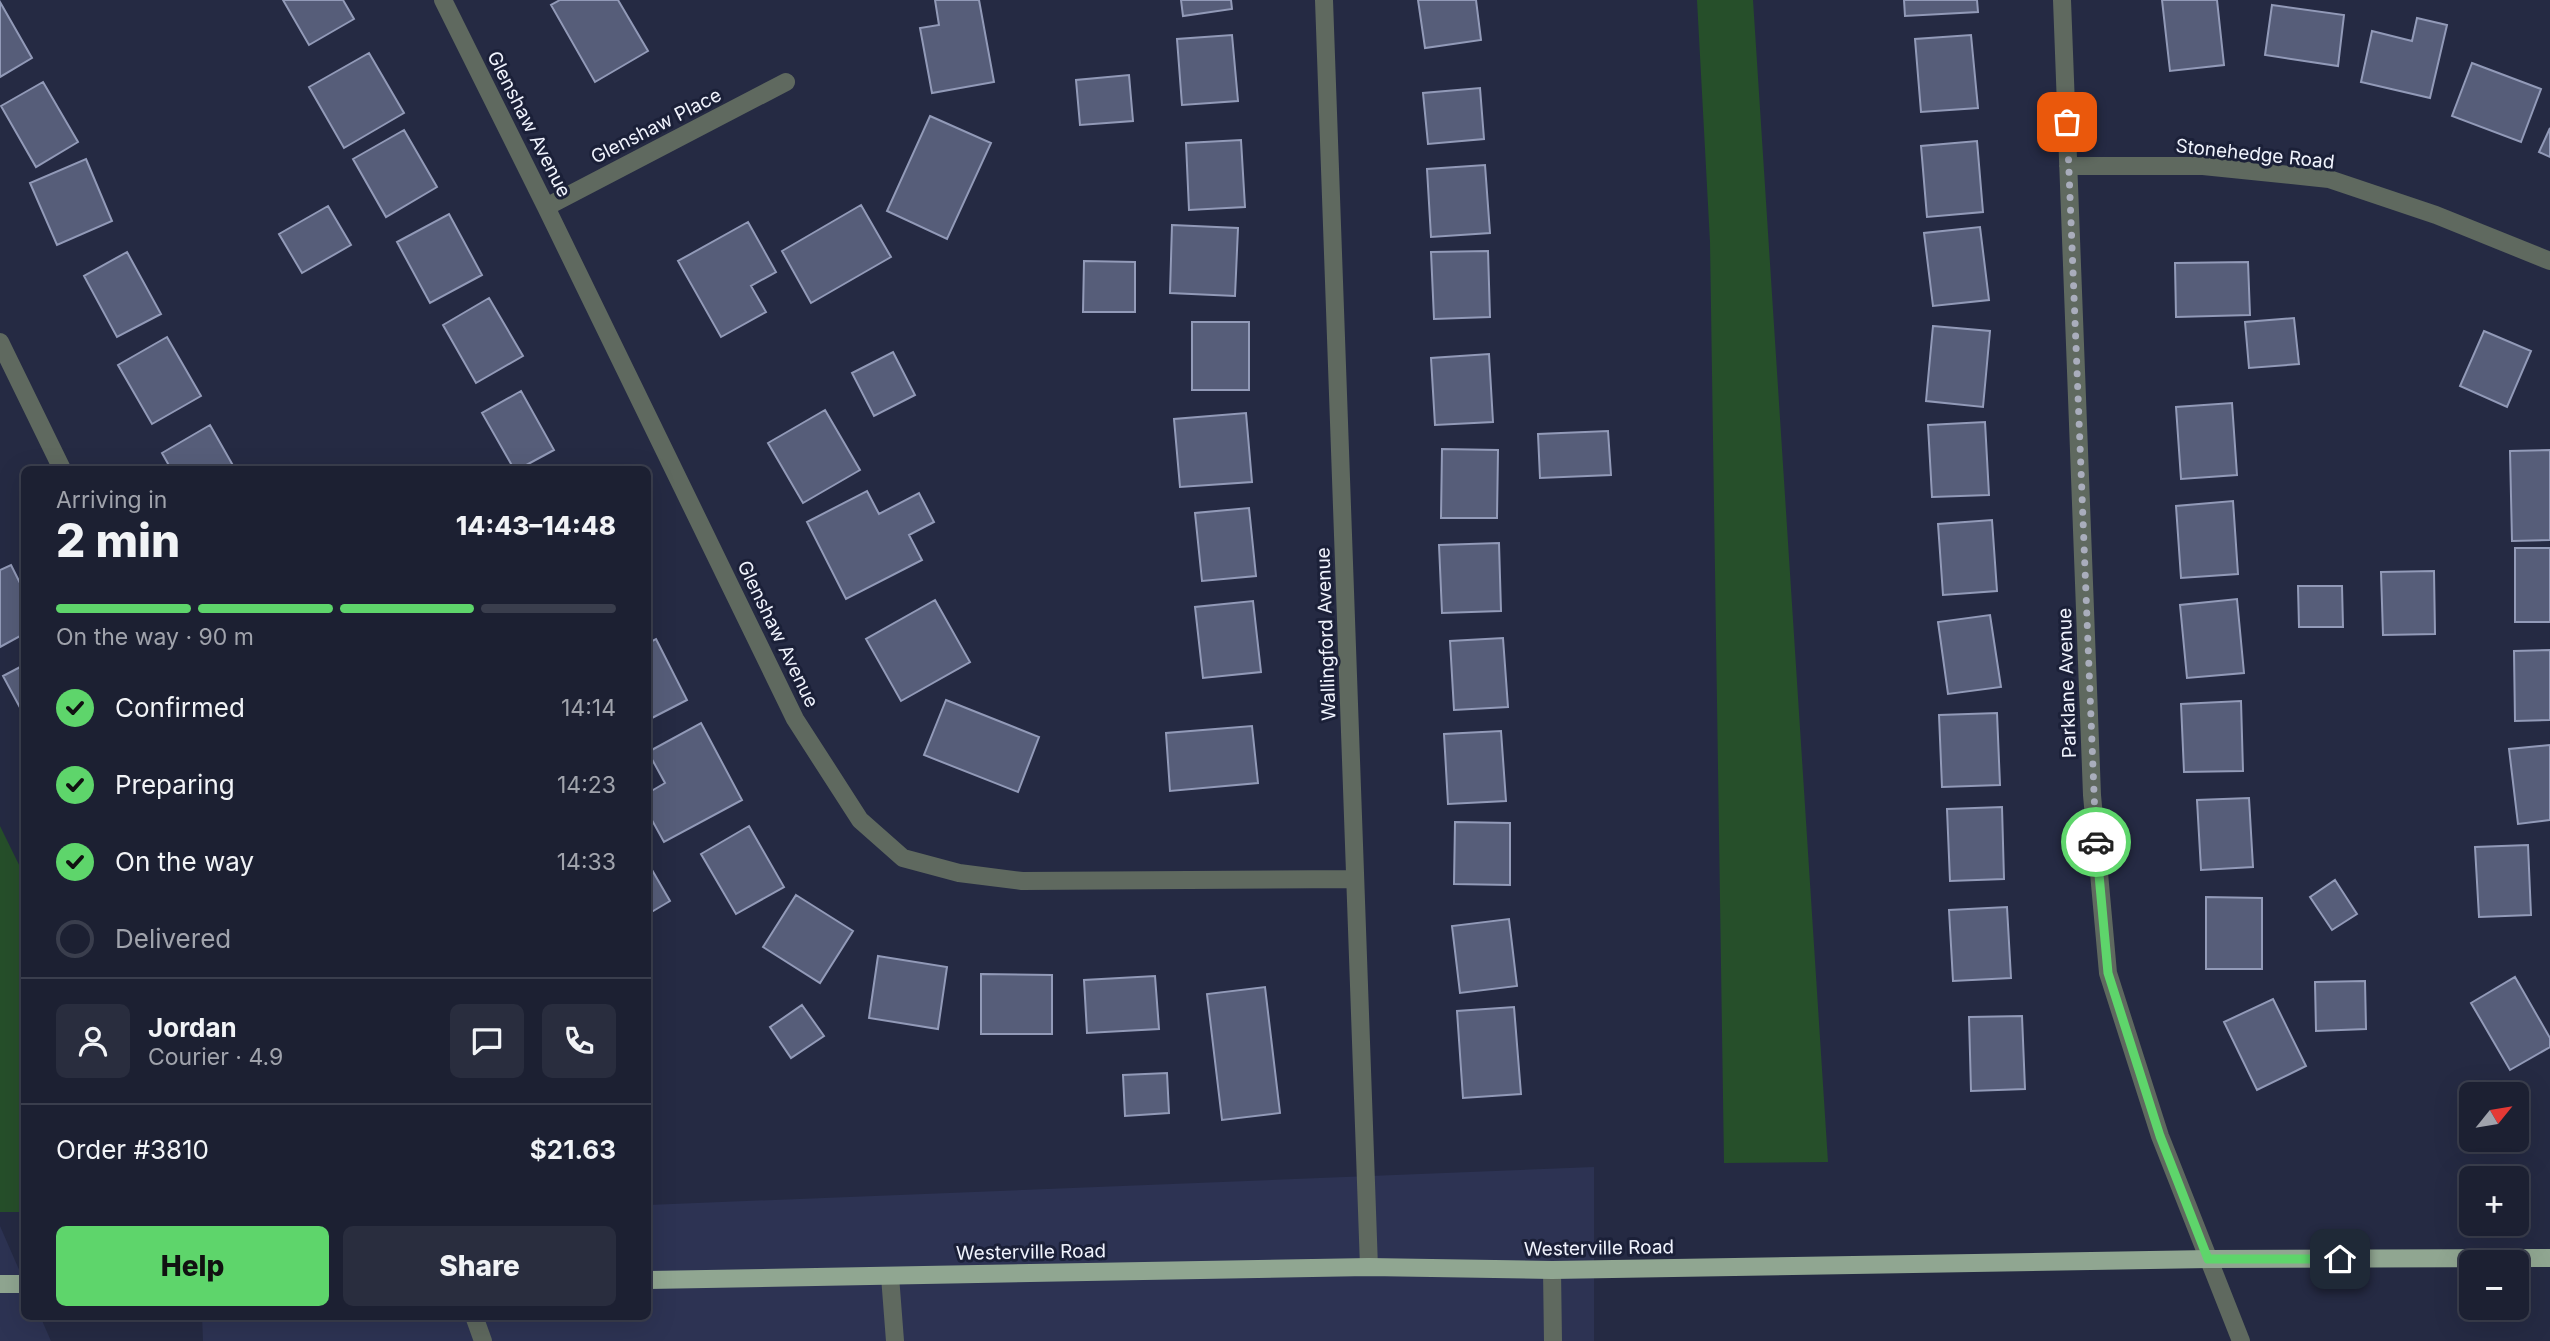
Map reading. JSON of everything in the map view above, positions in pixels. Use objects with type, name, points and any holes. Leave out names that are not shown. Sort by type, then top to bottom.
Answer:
[{"type":"main road","name":"Westerville Road","points":[[651,1280],[1369,1267],[1552,1270],[2208,1259],[2550,1258]]},
{"type":"main road","points":[[0,1284],[21,1284]]},
{"type":"street","name":"Glenshaw Avenue","points":[[443,0],[795,719],[860,820],[903,858],[959,873],[1021,881],[1355,879]]},
{"type":"street","name":"Wallingford Avenue","points":[[1324,0],[1369,1267]]},
{"type":"street","name":"Parklane Avenue","points":[[2062,0],[2092,795],[2108,973],[2160,1136],[2241,1341]]},
{"type":"street","name":"Glenshaw Place","points":[[546,206],[786,82]]},
{"type":"street","name":"Stonehedge Road","points":[[2068,166],[2203,166],[2329,179],[2436,215],[2550,261]]},
{"type":"street","points":[[0,342],[61,466]]},
{"type":"street","points":[[1552,1270],[1553,1341]]},
{"type":"street","points":[[890,1276],[895,1341]]},
{"type":"street","points":[[475,1320],[483,1341]]},
{"type":"shaded area","points":[[1594,1167],[1594,1341],[203,1341],[202,1320],[651,1320],[651,1205]]},
{"type":"shaded area","points":[[0,1226],[21,1274],[21,1320],[42,1320],[51,1341],[0,1341]]},
{"type":"green space","points":[[1697,0],[1753,0],[1828,1162],[1724,1163],[1710,242]]},
{"type":"green space","points":[[0,826],[21,869],[21,1212],[0,1212]]},
{"type":"building","points":[[283,0],[343,0],[354,19],[309,45]]},
{"type":"building","points":[[560,0],[618,0],[648,51],[595,82],[551,5]]},
{"type":"building","points":[[935,0],[979,0],[994,82],[932,93],[920,28],[939,25]]},
{"type":"building","points":[[1181,0],[1231,0],[1232,9],[1183,16]]},
{"type":"building","points":[[1418,0],[1476,0],[1481,40],[1425,48]]},
{"type":"building","points":[[1904,0],[1977,0],[1978,12],[1905,16]]},
{"type":"building","points":[[2162,0],[2217,0],[2224,65],[2170,71]]},
{"type":"building","points":[[0,2],[32,58],[0,77]]},
{"type":"building","points":[[2272,5],[2344,15],[2338,66],[2265,55]]},
{"type":"building","points":[[2417,18],[2447,25],[2430,98],[2361,82],[2372,31],[2412,41]]},
{"type":"building","points":[[1232,35],[1238,101],[1182,105],[1177,39]]},
{"type":"building","points":[[1971,35],[1978,108],[1921,112],[1915,39]]},
{"type":"building","points":[[369,53],[404,113],[344,148],[309,87]]},
{"type":"building","points":[[2472,63],[2541,89],[2521,142],[2452,116]]},
{"type":"building","points":[[1129,75],[1133,121],[1080,125],[1076,80]]},
{"type":"building","points":[[43,82],[78,142],[36,167],[1,106]]},
{"type":"building","points":[[1480,88],[1484,139],[1428,144],[1423,93]]},
{"type":"building","points":[[930,116],[991,143],[947,239],[887,211]]},
{"type":"building","points":[[2550,128],[2550,157],[2539,152]]},
{"type":"building","points":[[404,130],[437,187],[386,217],[353,159]]},
{"type":"building","points":[[1241,140],[1245,207],[1189,210],[1186,143]]},
{"type":"building","points":[[1977,141],[1983,212],[1927,217],[1921,146]]},
{"type":"building","points":[[86,159],[112,221],[57,245],[30,183]]},
{"type":"building","points":[[1485,165],[1490,233],[1431,237],[1427,169]]},
{"type":"building","points":[[861,205],[891,257],[811,303],[782,251]]},
{"type":"building","points":[[328,206],[351,245],[302,273],[279,234]]},
{"type":"building","points":[[449,214],[482,275],[430,303],[397,242]]},
{"type":"building","points":[[748,222],[776,272],[751,286],[766,312],[721,337],[678,261]]},
{"type":"building","points":[[1172,225],[1238,228],[1235,296],[1170,293]]},
{"type":"building","points":[[1980,227],[1989,300],[1933,306],[1924,233]]},
{"type":"building","points":[[1488,251],[1490,317],[1434,319],[1431,252]]},
{"type":"building","points":[[127,252],[161,314],[117,337],[84,276]]},
{"type":"building","points":[[1084,261],[1135,262],[1135,312],[1083,312]]},
{"type":"building","points":[[2248,262],[2250,315],[2176,317],[2175,263]]},
{"type":"building","points":[[489,298],[523,356],[476,383],[443,325]]},
{"type":"building","points":[[2294,318],[2299,364],[2249,368],[2245,322]]},
{"type":"building","points":[[1192,322],[1249,322],[1249,390],[1192,390]]},
{"type":"building","points":[[1933,326],[1990,331],[1983,407],[1926,401]]},
{"type":"building","points":[[2484,331],[2531,351],[2507,407],[2460,386]]},
{"type":"building","points":[[167,337],[201,396],[152,424],[118,365]]},
{"type":"building","points":[[893,352],[915,395],[874,416],[852,373]]},
{"type":"building","points":[[1489,354],[1493,422],[1435,425],[1431,358]]},
{"type":"building","points":[[521,391],[554,450],[525,466],[512,466],[482,413]]},
{"type":"building","points":[[2232,403],[2237,475],[2181,479],[2176,407]]},
{"type":"building","points":[[825,410],[860,470],[803,503],[768,443]]},
{"type":"building","points":[[1246,413],[1252,482],[1180,487],[1174,419]]},
{"type":"building","points":[[1985,422],[1989,495],[1932,497],[1928,425]]},
{"type":"building","points":[[210,425],[233,466],[169,466],[162,453]]},
{"type":"building","points":[[1608,431],[1611,475],[1540,478],[1538,434]]},
{"type":"building","points":[[1442,449],[1498,450],[1497,518],[1441,518]]},
{"type":"building","points":[[2550,450],[2550,540],[2512,541],[2510,451]]},
{"type":"building","points":[[867,491],[879,514],[919,493],[934,522],[909,535],[922,560],[846,599],[807,522]]},
{"type":"building","points":[[2233,501],[2238,574],[2181,578],[2176,506]]},
{"type":"building","points":[[1249,508],[1256,576],[1202,581],[1195,513]]},
{"type":"building","points":[[1992,520],[1997,591],[1943,595],[1938,524]]},
{"type":"building","points":[[1499,543],[1501,611],[1442,613],[1439,545]]},
{"type":"building","points":[[2515,548],[2550,548],[2550,622],[2515,622]]},
{"type":"building","points":[[11,565],[21,585],[21,636],[0,647],[0,570]]},
{"type":"building","points":[[2434,571],[2435,634],[2383,635],[2381,572]]},
{"type":"building","points":[[2298,586],[2342,586],[2343,627],[2299,627]]},
{"type":"building","points":[[2237,599],[2244,673],[2187,678],[2180,605]]},
{"type":"building","points":[[935,600],[970,662],[901,701],[866,639]]},
{"type":"building","points":[[1253,601],[1261,672],[1203,678],[1195,607]]},
{"type":"building","points":[[1990,615],[2001,687],[1948,694],[1938,622]]},
{"type":"building","points":[[1503,638],[1508,707],[1454,710],[1450,641]]},
{"type":"building","points":[[656,639],[687,700],[651,718],[651,642]]},
{"type":"building","points":[[2550,650],[2550,720],[2515,721],[2514,651]]},
{"type":"building","points":[[21,667],[21,709],[3,676]]},
{"type":"building","points":[[946,700],[1039,737],[1018,792],[924,755]]},
{"type":"building","points":[[2241,701],[2243,771],[2184,772],[2181,704]]},
{"type":"building","points":[[1997,713],[2000,785],[1942,787],[1939,715]]},
{"type":"building","points":[[701,723],[742,800],[664,842],[651,818],[651,791],[665,783],[651,757],[651,750]]},
{"type":"building","points":[[1252,726],[1258,783],[1170,791],[1166,733]]},
{"type":"building","points":[[1501,731],[1506,801],[1448,804],[1444,734]]},
{"type":"building","points":[[2550,745],[2550,820],[2518,824],[2509,749]]},
{"type":"building","points":[[2249,798],[2253,867],[2201,870],[2197,800]]},
{"type":"building","points":[[2002,807],[2004,879],[1950,881],[1947,809]]},
{"type":"building","points":[[1455,822],[1510,823],[1510,885],[1454,884]]},
{"type":"building","points":[[749,826],[784,887],[736,914],[701,854]]},
{"type":"building","points":[[2528,845],[2531,915],[2479,917],[2475,847]]},
{"type":"building","points":[[651,868],[670,901],[651,912]]},
{"type":"building","points":[[2335,880],[2357,914],[2332,930],[2310,897]]},
{"type":"building","points":[[796,895],[853,931],[820,983],[763,947]]},
{"type":"building","points":[[2206,897],[2262,898],[2262,969],[2206,969]]},
{"type":"building","points":[[2007,907],[2011,978],[1953,981],[1949,910]]},
{"type":"building","points":[[1509,919],[1517,986],[1460,993],[1452,926]]},
{"type":"building","points":[[878,956],[947,967],[938,1029],[869,1018]]},
{"type":"building","points":[[981,974],[1052,975],[1052,1034],[981,1034]]},
{"type":"building","points":[[1155,976],[1159,1029],[1087,1033],[1084,980]]},
{"type":"building","points":[[2515,977],[2550,1038],[2550,1047],[2510,1070],[2471,1003]]},
{"type":"building","points":[[2365,981],[2366,1029],[2316,1031],[2315,982]]},
{"type":"building","points":[[1265,987],[1280,1113],[1222,1120],[1207,994]]},
{"type":"building","points":[[2273,999],[2306,1066],[2257,1090],[2224,1022]]},
{"type":"building","points":[[802,1005],[824,1036],[791,1058],[770,1027]]},
{"type":"building","points":[[1514,1007],[1521,1094],[1463,1098],[1457,1011]]},
{"type":"building","points":[[2022,1016],[2025,1089],[1971,1091],[1969,1017]]},
{"type":"building","points":[[1167,1073],[1169,1113],[1125,1116],[1123,1075]]},
{"type":"way so far","points":[[2067,122],[2092,795],[2096,842]]},
{"type":"route","points":[[2096,842],[2108,973],[2160,1136],[2208,1259],[2340,1259]]}]
